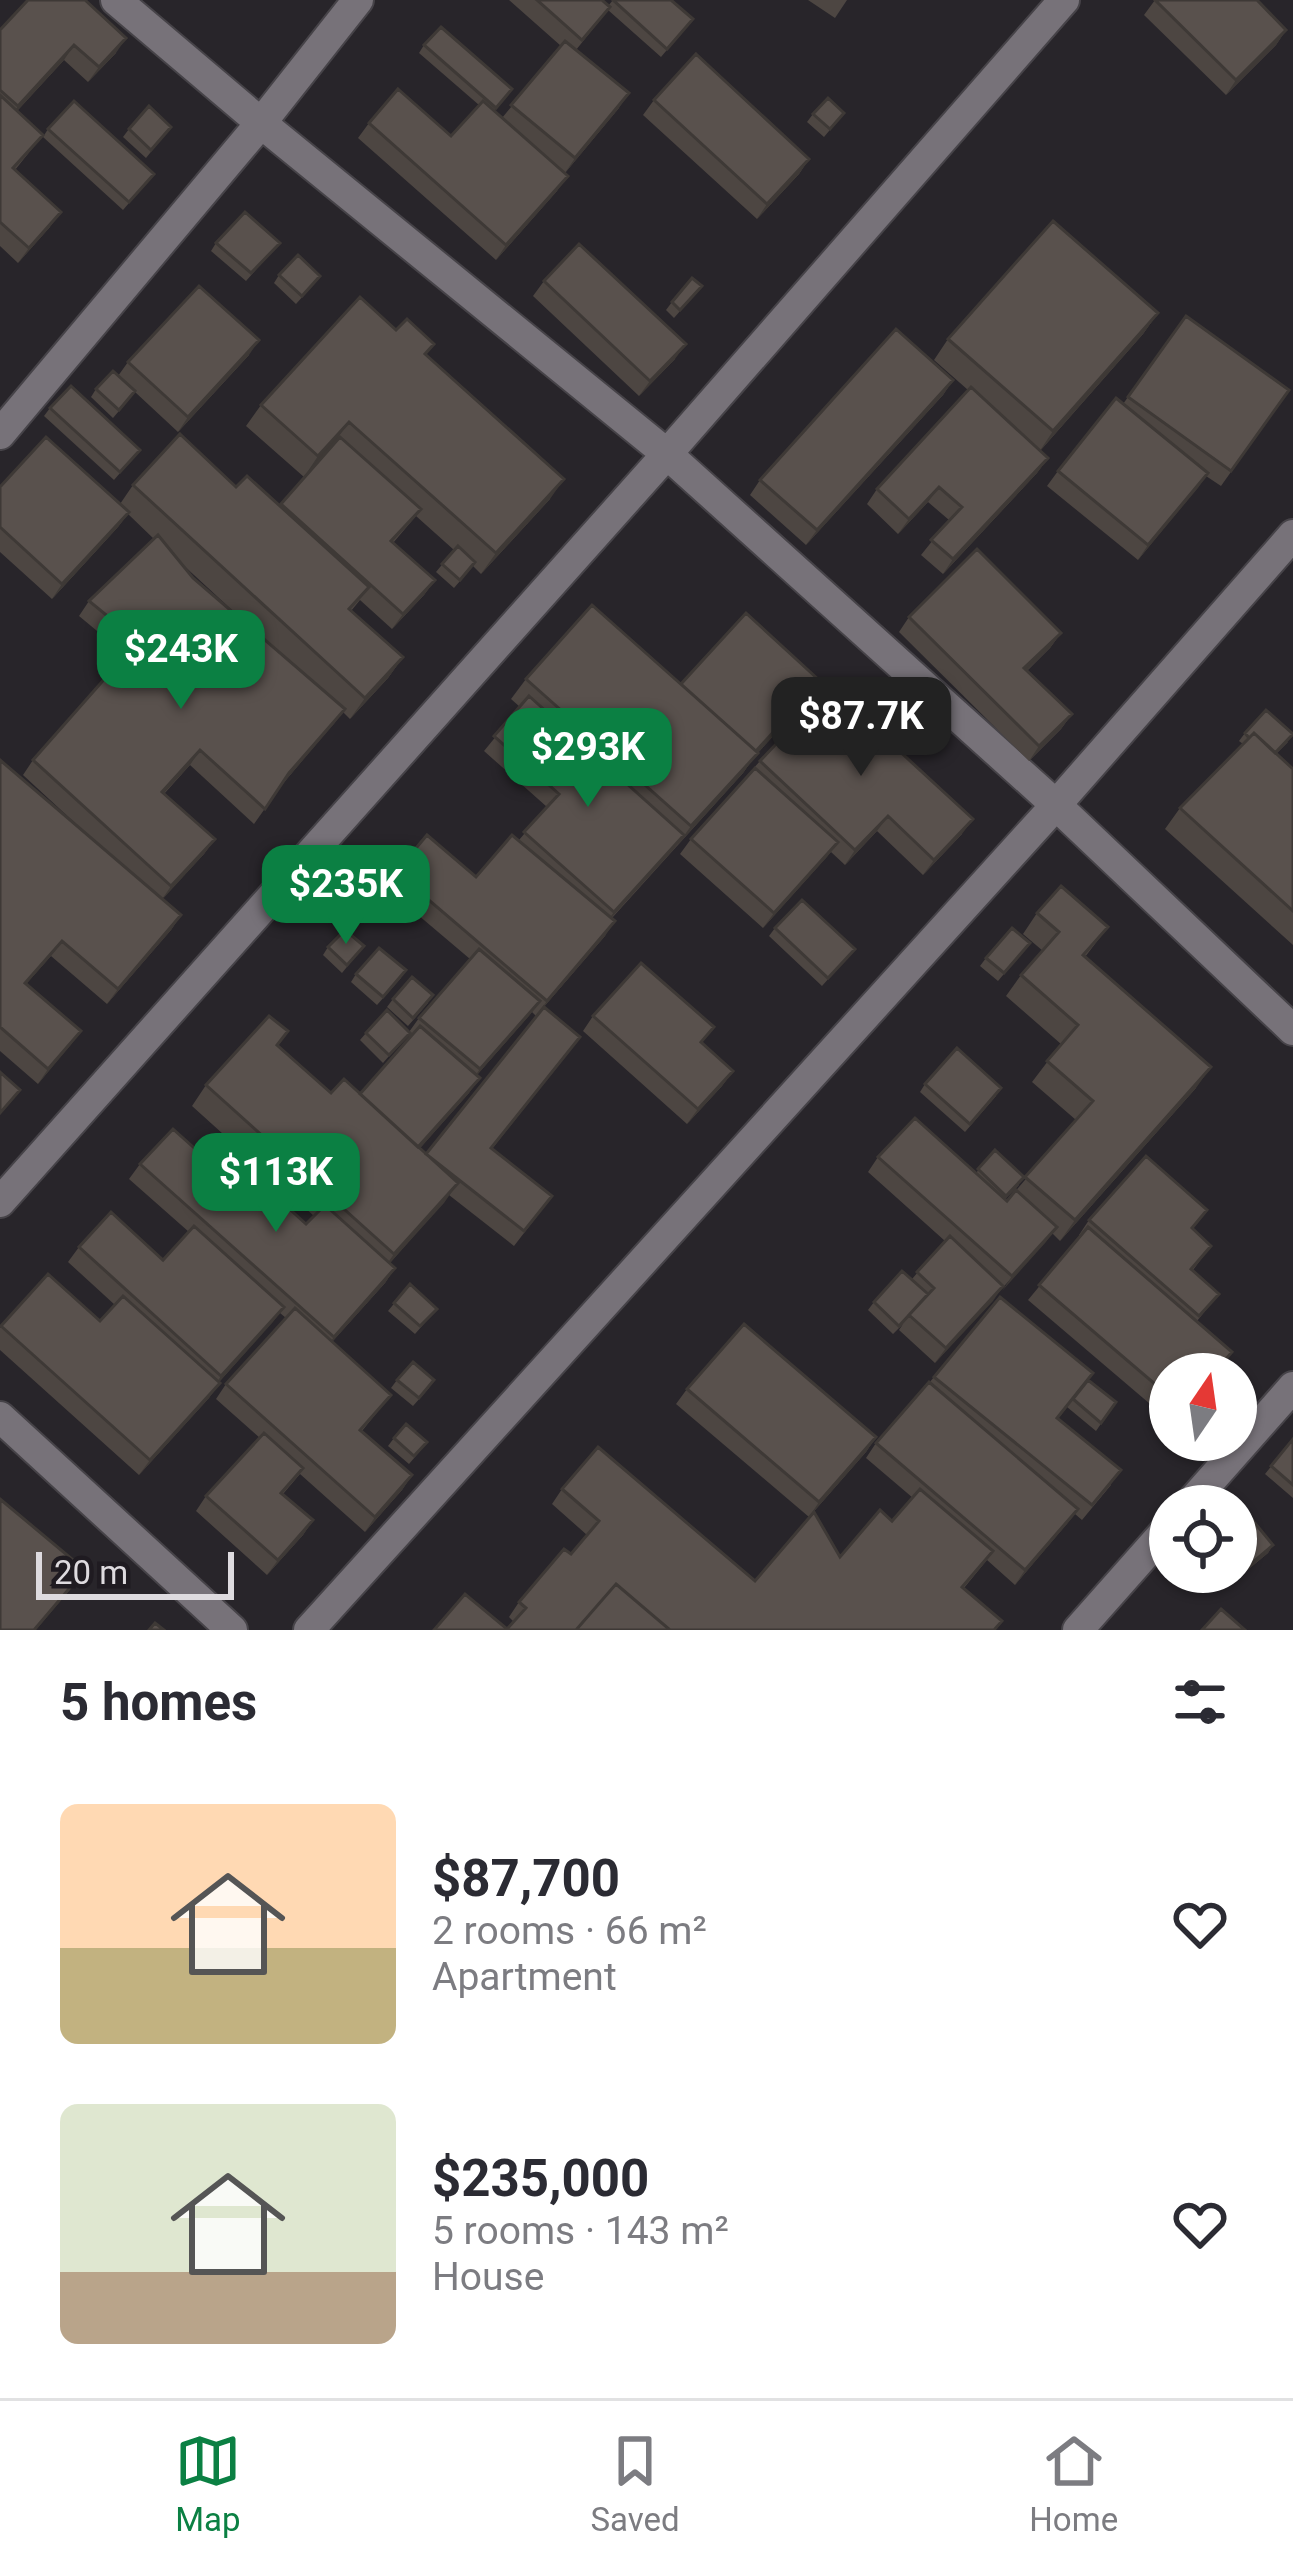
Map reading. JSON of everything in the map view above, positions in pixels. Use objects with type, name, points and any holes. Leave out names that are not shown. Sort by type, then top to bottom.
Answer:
[{"type":"street","points":[[116,0],[667,454],[1056,805],[1293,1030]]},
{"type":"street","points":[[0,434],[358,0]]},
{"type":"street","points":[[0,1202],[667,454],[1064,0]]},
{"type":"street","points":[[309,1630],[1056,805],[1293,535]]},
{"type":"street","points":[[1207,1485],[1293,1387]]},
{"type":"street","points":[[0,1417],[232,1630]]},
{"type":"street","points":[[1078,1630],[1149,1550]]},
{"type":"building","points":[[28,0],[85,0],[126,38],[99,67],[74,45],[18,106],[0,90],[0,30]]},
{"type":"building","points":[[537,0],[602,0],[610,7],[582,40]]},
{"type":"building","points":[[613,0],[671,0],[693,19],[667,49]]},
{"type":"building","points":[[1155,0],[1257,0],[1286,30],[1236,80]]},
{"type":"building","points":[[441,27],[512,89],[496,108],[424,45]]},
{"type":"building","points":[[565,41],[629,93],[575,158],[511,105]]},
{"type":"building","points":[[696,54],[809,159],[767,204],[654,100]]},
{"type":"building","points":[[398,89],[451,136],[483,101],[568,176],[506,245],[369,123]]},
{"type":"building","points":[[0,95],[43,135],[13,168],[61,212],[29,248],[0,222]]},
{"type":"building","points":[[828,98],[844,113],[830,129],[813,114]]},
{"type":"building","points":[[74,101],[154,174],[129,202],[48,129]]},
{"type":"building","points":[[149,106],[171,127],[151,150],[129,129]]},
{"type":"building","points":[[245,212],[280,243],[251,273],[216,243]]},
{"type":"building","points":[[1053,221],[1158,313],[1053,431],[948,339]]},
{"type":"building","points":[[579,244],[686,344],[650,381],[544,281]]},
{"type":"building","points":[[298,255],[320,276],[302,296],[279,275]]},
{"type":"building","points":[[692,278],[702,286],[680,310],[672,302]]},
{"type":"building","points":[[199,286],[259,340],[188,417],[128,362]]},
{"type":"building","points":[[360,297],[396,330],[407,319],[434,344],[425,354],[564,479],[496,553],[349,422],[318,456],[261,405]]},
{"type":"building","points":[[1186,316],[1289,390],[1231,471],[1128,397]]},
{"type":"building","points":[[896,329],[953,380],[817,530],[760,480]]},
{"type":"building","points":[[113,371],[135,391],[119,410],[96,389]]},
{"type":"building","points":[[71,386],[140,450],[120,472],[50,408]]},
{"type":"building","points":[[971,387],[1048,458],[953,559],[931,540],[962,507],[939,487],[909,519],[877,489]]},
{"type":"building","points":[[1116,398],[1208,473],[1148,545],[1058,471]]},
{"type":"building","points":[[180,434],[236,487],[247,476],[369,587],[349,609],[403,657],[365,698],[133,485]]},
{"type":"building","points":[[46,437],[129,512],[62,584],[0,527],[0,487]]},
{"type":"building","points":[[340,437],[421,509],[391,541],[435,580],[403,614],[281,504]]},
{"type":"building","points":[[158,535],[193,578],[345,709],[289,773],[265,809],[200,750],[162,792],[215,839],[171,886],[33,760],[138,641],[89,601]]},
{"type":"building","points":[[458,546],[475,562],[460,580],[442,564]]},
{"type":"building","points":[[977,549],[1061,633],[1024,668],[1072,714],[1039,746],[909,617]]},
{"type":"building","points":[[592,605],[758,753],[691,826],[526,679]]},
{"type":"building","points":[[746,613],[820,681],[756,751],[681,684]]},
{"type":"building","points":[[830,687],[973,819],[934,860],[888,816],[855,850],[760,761]]},
{"type":"building","points":[[529,696],[684,835],[614,912],[524,832],[559,794],[494,736]]},
{"type":"building","points":[[1266,710],[1293,734],[1275,753],[1254,733],[1249,738],[1245,733]]},
{"type":"building","points":[[1254,733],[1293,769],[1293,911],[1180,808]]},
{"type":"building","points":[[0,760],[181,915],[118,989],[62,941],[25,983],[81,1031],[48,1069],[0,1027]]},
{"type":"building","points":[[755,768],[838,842],[774,913],[691,839]]},
{"type":"building","points":[[427,835],[476,877],[512,835],[615,921],[547,1001],[396,872]]},
{"type":"building","points":[[1061,886],[1108,927],[1083,955],[1211,1067],[1075,1220],[1025,1177],[1093,1101],[1047,1061],[1078,1025],[1021,975],[1059,932],[1037,913]]},
{"type":"building","points":[[802,900],[855,949],[828,978],[775,928]]},
{"type":"building","points":[[1012,928],[1030,943],[1004,973],[986,958]]},
{"type":"building","points":[[345,930],[364,946],[347,965],[328,947]]},
{"type":"building","points":[[379,948],[406,970],[383,997],[356,974]]},
{"type":"building","points":[[479,949],[540,1001],[480,1069],[419,1018]]},
{"type":"building","points":[[641,963],[714,1027],[701,1042],[733,1071],[698,1109],[593,1016]]},
{"type":"building","points":[[412,977],[433,995],[413,1018],[393,999]]},
{"type":"building","points":[[544,1007],[580,1037],[491,1148],[552,1196],[524,1231],[426,1154]]},
{"type":"building","points":[[387,1010],[410,1033],[389,1055],[366,1033]]},
{"type":"building","points":[[269,1016],[288,1031],[277,1045],[331,1093],[344,1079],[458,1183],[394,1254],[206,1085]]},
{"type":"building","points":[[420,1026],[480,1078],[418,1147],[360,1094]]},
{"type":"building","points":[[957,1048],[1001,1088],[970,1124],[925,1084]]},
{"type":"building","points":[[0,1072],[20,1090],[0,1113]]},
{"type":"building","points":[[915,1118],[1007,1201],[1016,1190],[1057,1227],[1012,1276],[878,1157]]},
{"type":"building","points":[[173,1129],[239,1188],[251,1174],[306,1224],[325,1205],[395,1268],[334,1337],[140,1164]]},
{"type":"building","points":[[995,1150],[1024,1177],[1006,1196],[978,1169]]},
{"type":"building","points":[[1146,1156],[1207,1210],[1192,1228],[1211,1246],[1191,1269],[1219,1294],[1199,1316],[1089,1220]]},
{"type":"building","points":[[111,1212],[163,1260],[194,1226],[284,1307],[221,1376],[79,1247]]},
{"type":"building","points":[[1088,1227],[1232,1352],[1149,1353],[1149,1379],[1039,1285]]},
{"type":"building","points":[[950,1236],[1003,1286],[946,1348],[909,1315],[934,1288],[917,1272]]},
{"type":"building","points":[[902,1271],[928,1294],[899,1326],[874,1302]]},
{"type":"building","points":[[48,1274],[100,1321],[123,1296],[220,1383],[150,1460],[1,1326]]},
{"type":"building","points":[[410,1284],[437,1309],[420,1326],[394,1303]]},
{"type":"building","points":[[1000,1297],[1093,1373],[1057,1418],[1121,1470],[1092,1505],[934,1377]]},
{"type":"building","points":[[295,1308],[391,1395],[360,1430],[412,1475],[375,1517],[226,1384]]},
{"type":"building","points":[[744,1324],[876,1437],[819,1502],[687,1389]]},
{"type":"building","points":[[413,1362],[434,1380],[419,1398],[397,1380]]},
{"type":"building","points":[[1088,1380],[1116,1402],[1101,1423],[1073,1399]]},
{"type":"building","points":[[929,1382],[1078,1509],[1025,1570],[876,1443]]},
{"type":"building","points":[[406,1424],[427,1442],[414,1456],[394,1438]]},
{"type":"building","points":[[264,1433],[303,1468],[281,1493],[313,1520],[278,1560],[206,1496]]},
{"type":"building","points":[[1293,1439],[1293,1485],[1271,1466]]},
{"type":"building","points":[[598,1447],[755,1581],[814,1512],[840,1557],[880,1510],[892,1521],[920,1489],[993,1551],[962,1587],[1002,1621],[994,1630],[670,1630],[616,1584],[576,1630],[434,1630],[465,1594],[507,1629],[526,1608],[519,1602],[564,1549],[571,1554],[599,1521],[562,1489]]},
{"type":"building","points":[[0,1499],[85,1570],[34,1630],[0,1630]]},
{"type":"building","points":[[1257,1526],[1273,1545],[1257,1559]]},
{"type":"building","points":[[616,1584],[670,1630],[576,1630]]},
{"type":"building","points":[[1221,1609],[1245,1630],[1202,1630]]}]
